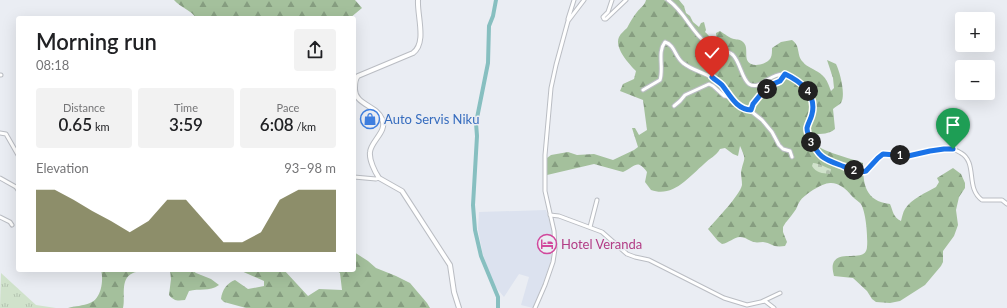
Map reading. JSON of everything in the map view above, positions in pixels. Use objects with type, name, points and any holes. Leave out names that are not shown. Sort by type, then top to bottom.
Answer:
[{"type":"street","points":[[356,80],[361,74],[413,54],[419,48],[421,38],[418,19],[418,0]]},
{"type":"street","points":[[535,308],[545,285],[554,253],[554,231],[545,191],[548,118],[551,88],[574,0]]},
{"type":"street","points":[[568,21],[584,0]]},
{"type":"street","points":[[612,0],[608,12],[603,17],[604,19],[606,19],[626,0]]},
{"type":"street","points":[[668,0],[680,11],[704,41],[710,46],[727,52],[733,56],[747,82],[750,84],[754,86],[760,84],[777,74],[785,74],[801,82],[808,90],[813,106],[808,124],[808,134],[815,151],[820,156],[833,163],[862,172],[869,169],[883,154],[908,156],[937,150],[953,149],[966,157],[969,163],[973,190],[975,194],[982,200],[1002,200],[1007,204]]},
{"type":"street","points":[[643,90],[660,80],[662,71],[662,46],[665,42],[671,46],[683,63],[712,77],[722,85],[736,104],[745,109],[751,110],[761,118],[779,145],[790,151],[792,157]]},
{"type":"street","points":[[751,110],[753,104],[761,94],[773,84],[780,81],[785,74]]},
{"type":"street","points":[[674,106],[685,95],[709,84],[724,96],[730,97]]},
{"type":"street","points":[[356,93],[358,98],[377,112],[383,119],[384,125],[382,130],[370,151],[370,156],[379,178]]},
{"type":"street","points":[[0,133],[6,134],[16,152]]},
{"type":"street","points":[[356,177],[368,179],[379,178],[402,191],[450,265],[454,292],[459,308]]},
{"type":"street","points":[[0,178],[16,187]]},
{"type":"street","points":[[590,227],[598,200]]},
{"type":"street","points":[[550,215],[559,216],[602,232],[627,254],[635,258],[649,260],[724,298],[747,305],[762,301],[780,293]]},
{"type":"street","points":[[0,218],[10,222],[12,225]]},
{"type":"street","points":[[762,301],[765,301],[774,308]]},
{"type":"shaded area","points":[[546,210],[551,226],[553,241],[551,261],[533,308],[521,305],[529,277],[519,274],[504,297],[494,285],[483,255],[478,229],[479,212]]},
{"type":"green space","points":[[174,0],[355,0],[362,8],[352,16],[194,16]]},
{"type":"green space","points":[[646,0],[664,0],[668,2],[669,0],[679,0],[693,22],[699,27],[701,23],[704,22],[705,32],[715,42],[717,43],[716,33],[720,31],[730,38],[742,41],[746,47],[748,62],[754,65],[759,65],[768,61],[771,56],[772,48],[781,42],[792,40],[797,45],[801,59],[806,65],[824,77],[828,82],[831,91],[834,88],[833,78],[827,60],[836,64],[841,78],[843,95],[841,103],[833,109],[835,129],[828,133],[814,134],[814,142],[829,152],[863,163],[865,184],[870,195],[875,199],[890,204],[895,216],[901,221],[904,210],[911,202],[936,187],[939,182],[937,178],[953,168],[961,174],[965,183],[965,188],[959,197],[956,210],[958,225],[954,236],[943,251],[943,262],[941,266],[925,285],[900,301],[890,303],[876,302],[853,278],[834,276],[833,264],[836,259],[846,256],[862,255],[865,252],[867,243],[866,224],[862,206],[845,189],[834,183],[823,185],[809,192],[802,198],[795,211],[783,227],[783,232],[787,242],[785,246],[775,246],[763,242],[755,242],[740,237],[722,244],[718,241],[708,229],[722,214],[742,185],[741,172],[744,154],[740,146],[738,156],[725,148],[720,149],[680,185],[666,191],[659,192],[651,190],[645,182],[647,172],[641,165],[633,166],[623,172],[594,164],[547,175],[547,158],[551,155],[568,152],[577,155],[594,154],[613,160],[638,147],[632,128],[635,128],[639,135],[647,130],[643,100],[620,91],[623,84],[634,79],[636,71],[620,51],[618,41],[619,37],[644,5]]},
{"type":"green space","points":[[813,163],[831,169],[830,174],[817,171],[812,166]]},
{"type":"green space","points":[[356,253],[376,268],[410,283],[430,308],[246,308],[224,302],[221,299],[225,287],[235,280],[248,289],[264,286],[264,281],[244,272],[286,272],[308,296],[319,289],[342,290],[339,272],[356,272]]},
{"type":"green space","points":[[102,272],[136,272],[129,276],[124,284],[123,308],[68,308],[87,304],[97,298],[101,289]]},
{"type":"green space","points":[[170,272],[195,272],[211,279],[219,285],[208,289],[189,291],[185,300],[176,300],[169,295]]},
{"type":"green space","points":[[1,273],[36,305],[56,308],[0,308]]},
{"type":"waterway","points":[[496,0],[493,16],[489,26],[488,63],[476,123],[477,136],[473,205],[475,230],[481,256],[498,297],[498,308]]},
{"type":"place","name":"Auto Servis Niku","points":[[370,119]]},
{"type":"place","name":"Hotel Veranda","points":[[547,244]]},
{"type":"route","points":[[712,77],[722,85],[736,104],[748,110],[751,110],[753,104],[761,94],[773,84],[780,81],[785,74],[797,79],[808,90],[813,106],[807,130],[815,151],[820,156],[833,163],[856,171],[866,171],[883,154],[908,156],[930,151],[953,149]]}]
